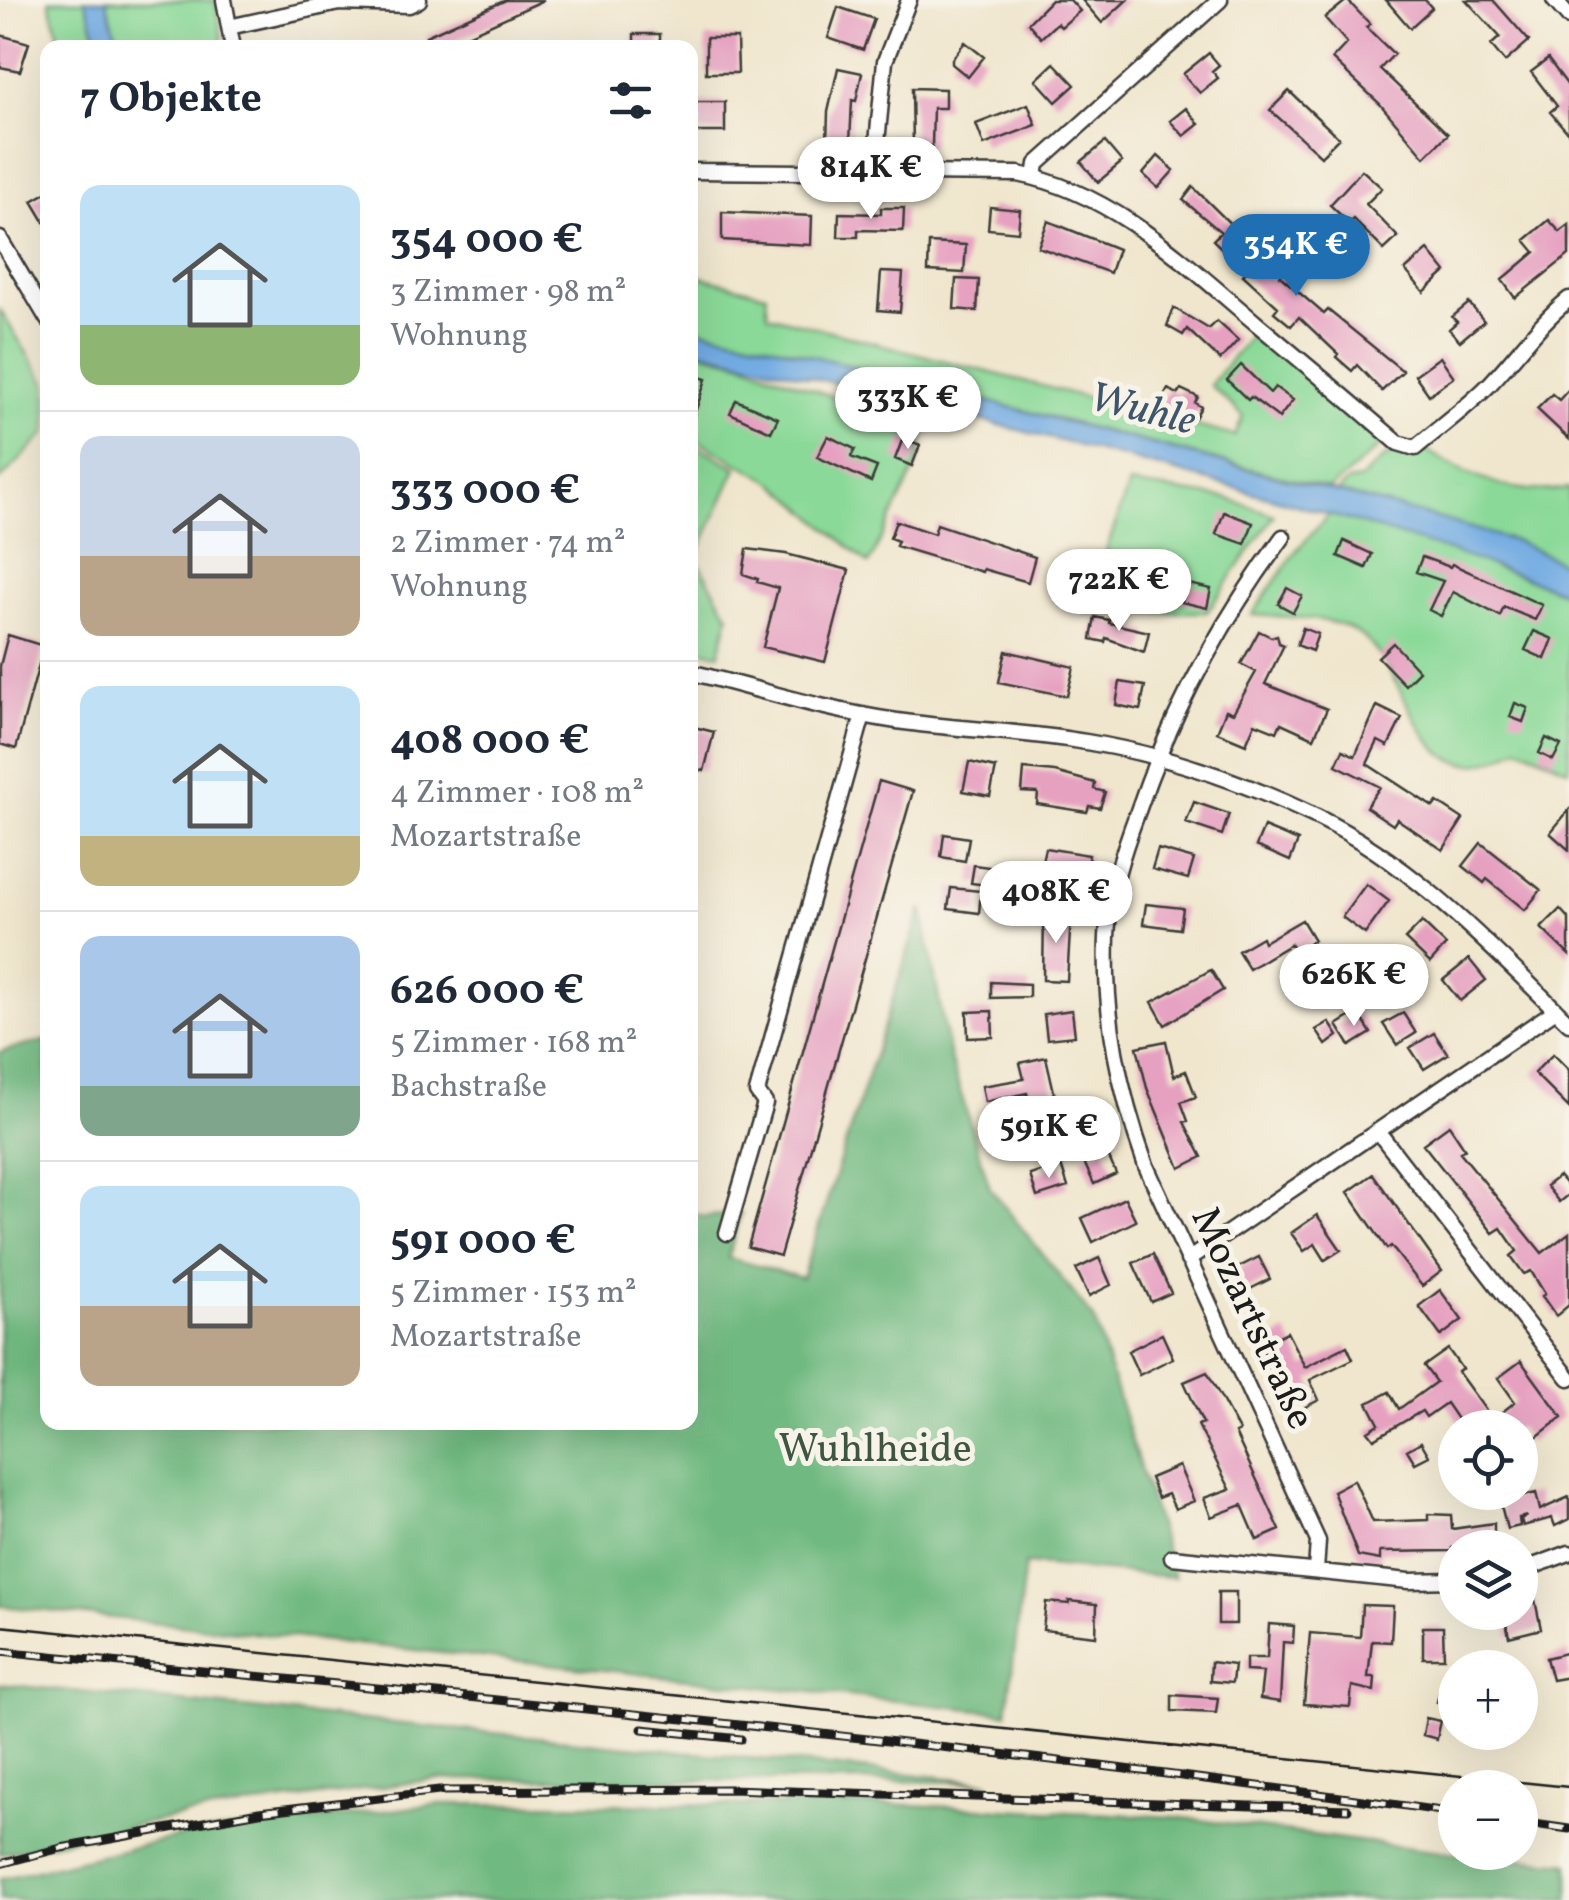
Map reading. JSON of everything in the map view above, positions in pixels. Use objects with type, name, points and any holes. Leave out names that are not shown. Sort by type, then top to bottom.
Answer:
[{"type":"street","points":[[224,0],[231,40]]},
{"type":"street","points":[[229,28],[339,3],[409,4],[419,0]]},
{"type":"street","points":[[874,173],[885,61],[910,0]]},
{"type":"street","points":[[1035,177],[1037,164],[1220,0]]},
{"type":"street","points":[[1554,0],[1569,17]]},
{"type":"street","points":[[698,170],[1035,177],[1121,216],[1164,245],[1394,440],[1415,448],[1490,384],[1524,348],[1540,324],[1569,299]]},
{"type":"street","points":[[0,239],[40,306]]},
{"type":"street","name":"Mozartstraße","points":[[1282,537],[1205,656],[1157,756],[1122,856],[1110,908],[1107,998],[1124,1104],[1146,1166],[1318,1542],[1316,1571]]},
{"type":"street","points":[[698,674],[856,714],[1086,742],[1157,756],[1248,787],[1319,818],[1370,849],[1468,924],[1569,1023]]},
{"type":"street","points":[[727,1233],[765,1103],[758,1092],[856,714]]},
{"type":"street","points":[[1188,1260],[1556,1010]]},
{"type":"street","points":[[1379,1133],[1569,1378]]},
{"type":"street","points":[[1538,1564],[1569,1553]]},
{"type":"street","points":[[1172,1557],[1438,1580]]},
{"type":"green space","points":[[49,0],[85,0],[98,40],[60,40]]},
{"type":"green space","points":[[106,0],[215,0],[223,40],[118,40]]},
{"type":"green space","points":[[698,276],[766,294],[768,315],[1235,436],[1243,416],[1210,385],[1252,333],[1370,425],[1380,440],[1379,447],[1329,489],[698,329]]},
{"type":"green space","points":[[0,310],[40,374],[40,439],[0,480]]},
{"type":"green space","points":[[698,351],[747,364],[925,432],[916,467],[869,564],[776,484],[698,440]]},
{"type":"green space","points":[[698,446],[737,468],[698,554]]},
{"type":"green space","points":[[1423,448],[1493,483],[1530,490],[1569,488],[1569,566],[1518,542],[1337,492],[1348,481],[1360,479],[1391,452]]},
{"type":"green space","points":[[1129,484],[1226,498],[1274,515],[1207,612],[1085,613]]},
{"type":"green space","points":[[1330,514],[1454,552],[1569,594],[1569,769],[1519,747],[1486,762],[1460,763],[1440,752],[1381,658],[1353,630],[1325,621],[1252,615],[1295,552]]},
{"type":"green space","points":[[698,562],[729,616],[719,654],[698,649]]},
{"type":"green space","name":"Wuhlheide","points":[[922,908],[950,1058],[990,1188],[1094,1319],[1174,1577],[1025,1564],[1007,1713],[0,1606],[0,1052],[40,1042],[40,1430],[698,1430],[698,1215],[741,1213],[728,1258],[802,1278]]},
{"type":"green space","points":[[0,1684],[990,1782],[437,1779],[186,1815],[0,1854]]},
{"type":"green space","points":[[440,1804],[913,1805],[1177,1817],[1438,1852],[1438,1870],[1538,1870],[1538,1860],[1569,1863],[1569,1900],[0,1900],[0,1879],[185,1835]]},
{"type":"water","points":[[85,0],[106,0],[118,40],[98,40]]},
{"type":"water","points":[[698,329],[1518,542],[1569,566],[1569,594],[1407,538],[967,417],[698,350]]},
{"type":"building","points":[[506,0],[544,0],[456,40],[428,40],[426,36]]},
{"type":"building","points":[[1051,0],[1070,0],[1080,11],[1061,27],[1057,23],[1041,38],[1028,23]]},
{"type":"building","points":[[1082,0],[1127,0],[1102,23]]},
{"type":"building","points":[[1347,0],[1370,24],[1366,27],[1394,54],[1380,69],[1448,134],[1425,157],[1380,104],[1332,59],[1347,43],[1325,18]]},
{"type":"building","points":[[1386,0],[1425,0],[1432,8],[1410,28]]},
{"type":"building","points":[[1466,0],[1493,0],[1529,41],[1505,62],[1491,45],[1500,37]]},
{"type":"building","points":[[838,7],[874,19],[863,50],[828,38]]},
{"type":"building","points":[[634,34],[660,34],[660,40],[634,40]]},
{"type":"building","points":[[0,35],[29,43],[20,71],[0,67]]},
{"type":"building","points":[[706,38],[737,38],[738,73],[706,73]]},
{"type":"building","points":[[965,42],[984,57],[968,77],[952,64]]},
{"type":"building","points":[[1209,53],[1219,65],[1212,71],[1218,78],[1200,93],[1183,74]]},
{"type":"building","points":[[1548,59],[1569,87],[1569,134],[1550,112],[1557,106],[1531,72]]},
{"type":"building","points":[[1054,63],[1075,85],[1056,102],[1036,80]]},
{"type":"building","points":[[838,68],[862,73],[856,101],[852,100],[850,143],[827,142],[828,112]]},
{"type":"building","points":[[912,88],[945,89],[945,108],[933,108],[932,146],[913,146]]},
{"type":"building","points":[[1289,91],[1339,138],[1321,156],[1270,110]]},
{"type":"building","points":[[698,102],[725,102],[725,132],[698,132]]},
{"type":"building","points":[[1028,104],[1036,125],[984,145],[976,124]]},
{"type":"building","points":[[1186,108],[1199,124],[1184,136],[1170,121]]},
{"type":"building","points":[[1105,142],[1122,162],[1098,182],[1081,162]]},
{"type":"building","points":[[1158,156],[1174,170],[1158,188],[1143,174]]},
{"type":"building","points":[[1362,170],[1382,188],[1366,204],[1398,237],[1384,250],[1353,219],[1349,223],[1330,205]]},
{"type":"building","points":[[1193,187],[1261,254],[1284,271],[1280,276],[1324,314],[1328,310],[1403,371],[1382,391],[1357,365],[1352,371],[1336,357],[1338,354],[1299,317],[1291,326],[1274,312],[1278,307],[1213,240],[1221,232],[1183,200]]},
{"type":"building","points":[[40,196],[40,214],[32,201]]},
{"type":"building","points":[[990,207],[1020,210],[1018,232],[988,229]]},
{"type":"building","points":[[881,208],[904,208],[903,231],[858,230],[858,237],[838,237],[839,213],[881,214]]},
{"type":"building","points":[[722,212],[812,216],[811,245],[722,240]]},
{"type":"building","points":[[1549,220],[1560,232],[1569,225],[1569,255],[1515,298],[1502,280],[1535,252],[1525,240]]},
{"type":"building","points":[[1048,221],[1118,249],[1110,273],[1038,247]]},
{"type":"building","points":[[929,243],[966,245],[964,273],[928,271]]},
{"type":"building","points":[[1428,250],[1446,272],[1424,292],[1405,270]]},
{"type":"building","points":[[881,272],[903,273],[900,312],[878,310]]},
{"type":"building","points":[[956,279],[979,280],[977,311],[954,309]]},
{"type":"building","points":[[1469,303],[1484,321],[1460,341],[1449,329],[1457,322],[1452,317]]},
{"type":"building","points":[[1174,308],[1209,329],[1217,321],[1238,340],[1220,360],[1187,329],[1183,335],[1167,326]]},
{"type":"building","points":[[1440,357],[1454,377],[1429,395],[1415,375]]},
{"type":"building","points":[[1241,365],[1270,393],[1275,387],[1293,400],[1279,418],[1251,397],[1248,400],[1227,380]]},
{"type":"building","points":[[698,376],[706,379],[698,404]]},
{"type":"building","points":[[1168,389],[1178,394],[1181,389],[1198,397],[1195,403],[1201,407],[1195,418],[1188,414],[1184,422],[1157,410]]},
{"type":"building","points":[[1569,389],[1569,439],[1537,409],[1552,394],[1559,400]]},
{"type":"building","points":[[736,400],[778,418],[771,432],[730,413]]},
{"type":"building","points":[[828,436],[855,449],[851,457],[877,467],[871,482],[817,457]]},
{"type":"building","points":[[903,438],[920,445],[912,466],[895,459]]},
{"type":"building","points":[[1224,512],[1253,523],[1245,544],[1216,534]]},
{"type":"building","points":[[896,521],[934,534],[937,524],[1035,557],[1028,582],[896,546],[898,541],[890,538]]},
{"type":"building","points":[[1344,541],[1372,554],[1366,568],[1338,556]]},
{"type":"building","points":[[747,549],[849,570],[825,662],[763,647],[778,588],[743,574]]},
{"type":"building","points":[[1422,557],[1450,567],[1452,564],[1542,605],[1535,620],[1504,607],[1500,616],[1453,592],[1441,616],[1429,610],[1443,581],[1416,572]]},
{"type":"building","points":[[1159,559],[1181,569],[1175,581],[1211,589],[1207,608],[1182,602],[1184,595],[1150,580]]},
{"type":"building","points":[[1062,560],[1090,567],[1083,592],[1055,585]]},
{"type":"building","points":[[1287,588],[1302,596],[1293,612],[1278,604]]},
{"type":"building","points":[[1095,617],[1149,632],[1144,652],[1106,638],[1105,642],[1091,639]]},
{"type":"building","points":[[1303,628],[1318,634],[1312,651],[1297,645]]},
{"type":"building","points":[[1259,631],[1271,637],[1277,635],[1284,645],[1265,684],[1327,709],[1314,738],[1281,723],[1277,732],[1255,723],[1246,744],[1217,732],[1226,710],[1233,713],[1256,672],[1241,664]]},
{"type":"building","points":[[1534,631],[1553,639],[1545,659],[1525,650]]},
{"type":"building","points":[[8,635],[40,645],[40,661],[16,749],[0,744],[0,666]]},
{"type":"building","points":[[1393,643],[1419,671],[1405,685],[1378,657]]},
{"type":"building","points":[[1006,651],[1074,667],[1067,696],[999,682]]},
{"type":"building","points":[[1120,682],[1145,686],[1140,710],[1116,705]]},
{"type":"building","points":[[1515,703],[1528,708],[1523,722],[1510,717]]},
{"type":"building","points":[[1377,706],[1402,718],[1388,746],[1378,741],[1367,764],[1433,807],[1437,802],[1463,819],[1443,850],[1397,819],[1393,825],[1366,807],[1380,787],[1336,765],[1343,750],[1355,756]]},
{"type":"building","points":[[698,728],[714,732],[704,771],[698,770]]},
{"type":"building","points":[[1546,738],[1561,745],[1553,760],[1539,753]]},
{"type":"building","points":[[969,762],[996,768],[990,796],[963,791]]},
{"type":"building","points":[[1024,769],[1055,772],[1095,783],[1094,789],[1105,792],[1100,808],[1089,806],[1087,812],[1037,804],[1038,793],[1022,792]]},
{"type":"building","points":[[879,781],[913,791],[780,1256],[748,1247]]},
{"type":"building","points":[[1194,802],[1229,814],[1222,835],[1186,823]]},
{"type":"building","points":[[1569,810],[1569,850],[1550,833]]},
{"type":"building","points":[[1264,827],[1298,841],[1290,861],[1256,846]]},
{"type":"building","points":[[944,834],[969,838],[965,861],[941,857]]},
{"type":"building","points":[[1481,843],[1541,890],[1525,910],[1487,879],[1484,883],[1463,866]]},
{"type":"building","points":[[1045,848],[1089,855],[1085,879],[1040,871]]},
{"type":"building","points":[[1158,849],[1194,859],[1188,879],[1152,869]]},
{"type":"building","points":[[974,865],[989,867],[987,885],[971,883]]},
{"type":"building","points":[[1366,884],[1389,901],[1365,934],[1342,917]]},
{"type":"building","points":[[951,888],[981,891],[979,913],[948,909]]},
{"type":"building","points":[[1146,904],[1183,908],[1180,929],[1143,924]]},
{"type":"building","points":[[1560,909],[1569,919],[1569,955],[1541,928]]},
{"type":"building","points":[[1044,912],[1071,915],[1067,981],[1043,980]]},
{"type":"building","points":[[1302,920],[1314,940],[1295,951],[1291,944],[1249,969],[1238,951],[1262,937],[1264,942]]},
{"type":"building","points":[[1422,922],[1446,945],[1430,963],[1405,939]]},
{"type":"building","points":[[1469,959],[1486,980],[1460,1001],[1443,980]]},
{"type":"building","points":[[1211,970],[1223,990],[1165,1025],[1152,1002]]},
{"type":"building","points":[[991,982],[1029,984],[1029,997],[991,998]]},
{"type":"building","points":[[1072,1010],[1075,1036],[1047,1039],[1044,1014]]},
{"type":"building","points":[[992,1011],[993,1037],[968,1038],[967,1012]]},
{"type":"building","points":[[1358,1012],[1371,1033],[1350,1046],[1337,1025]]},
{"type":"building","points":[[1403,1013],[1416,1033],[1397,1045],[1383,1024]]},
{"type":"building","points":[[1329,1022],[1338,1036],[1326,1045],[1316,1030]]},
{"type":"building","points":[[1434,1033],[1448,1054],[1424,1069],[1410,1048]]},
{"type":"building","points":[[1166,1041],[1174,1076],[1186,1071],[1196,1097],[1181,1102],[1188,1121],[1184,1122],[1202,1157],[1180,1168],[1147,1088],[1137,1047]]},
{"type":"building","points":[[1553,1054],[1569,1070],[1569,1108],[1534,1073]]},
{"type":"building","points":[[1046,1057],[1057,1105],[1032,1115],[1027,1093],[985,1102],[982,1086],[1024,1079],[1020,1063]]},
{"type":"building","points":[[1449,1125],[1465,1149],[1460,1152],[1542,1253],[1569,1233],[1569,1305],[1556,1316],[1531,1271],[1524,1274],[1511,1256],[1517,1251],[1501,1228],[1493,1233],[1423,1144]]},
{"type":"building","points":[[1105,1148],[1116,1174],[1094,1184],[1082,1158]]},
{"type":"building","points":[[1061,1165],[1068,1187],[1037,1197],[1030,1175]]},
{"type":"building","points":[[1373,1174],[1442,1271],[1422,1286],[1391,1246],[1387,1249],[1348,1192]]},
{"type":"building","points":[[1559,1176],[1569,1194],[1559,1202],[1546,1186]]},
{"type":"building","points":[[1125,1198],[1136,1221],[1093,1242],[1082,1218]]},
{"type":"building","points":[[1317,1215],[1341,1250],[1325,1260],[1315,1244],[1304,1251],[1291,1233]]},
{"type":"building","points":[[1153,1254],[1171,1293],[1151,1302],[1133,1263]]},
{"type":"building","points":[[1259,1257],[1270,1279],[1234,1297],[1223,1275]]},
{"type":"building","points":[[1099,1258],[1111,1285],[1089,1296],[1076,1269]]},
{"type":"building","points":[[1440,1290],[1462,1320],[1441,1336],[1419,1306]]},
{"type":"building","points":[[1287,1332],[1305,1367],[1347,1346],[1353,1359],[1310,1380],[1319,1400],[1293,1413],[1261,1345]]},
{"type":"building","points":[[1162,1334],[1173,1358],[1139,1375],[1128,1351]]},
{"type":"building","points":[[1448,1349],[1462,1369],[1458,1372],[1486,1410],[1451,1410],[1446,1403],[1426,1417],[1422,1411],[1374,1439],[1368,1431],[1379,1424],[1368,1403],[1389,1392],[1399,1409],[1436,1382],[1424,1366]]},
{"type":"building","points":[[1521,1361],[1562,1417],[1538,1436],[1538,1410],[1505,1410],[1515,1402],[1498,1378]]},
{"type":"building","points":[[1207,1372],[1239,1431],[1235,1433],[1280,1530],[1257,1540],[1242,1505],[1211,1517],[1204,1498],[1230,1489],[1198,1425],[1203,1423],[1184,1382]]},
{"type":"building","points":[[1421,1442],[1429,1456],[1415,1463],[1407,1450]]},
{"type":"building","points":[[1179,1466],[1194,1501],[1175,1509],[1168,1494],[1158,1498],[1150,1478]]},
{"type":"building","points":[[1354,1480],[1373,1522],[1428,1520],[1428,1514],[1451,1515],[1452,1529],[1494,1523],[1494,1530],[1438,1530],[1438,1551],[1380,1552],[1380,1560],[1358,1556],[1333,1491]]},
{"type":"building","points":[[1569,1497],[1569,1519],[1555,1526],[1552,1518],[1523,1526],[1521,1519],[1527,1516],[1519,1518],[1520,1526],[1507,1529],[1502,1510],[1538,1510],[1538,1502],[1540,1510]]},
{"type":"building","points":[[1218,1592],[1236,1592],[1236,1624],[1218,1624]]},
{"type":"building","points":[[1046,1602],[1097,1604],[1096,1636],[1043,1630]]},
{"type":"building","points":[[1362,1605],[1393,1606],[1391,1642],[1372,1641],[1368,1677],[1375,1677],[1374,1691],[1352,1686],[1350,1707],[1304,1704],[1310,1633],[1360,1637]]},
{"type":"building","points":[[1269,1624],[1294,1626],[1293,1643],[1283,1642],[1280,1702],[1260,1699],[1263,1672],[1246,1671],[1246,1658],[1267,1658]]},
{"type":"building","points":[[1423,1627],[1443,1630],[1444,1650],[1438,1650],[1438,1658],[1423,1658]]},
{"type":"building","points":[[1508,1630],[1537,1630],[1509,1637]]},
{"type":"building","points":[[1569,1652],[1569,1677],[1552,1680],[1546,1658]]},
{"type":"building","points":[[1211,1662],[1234,1665],[1232,1683],[1210,1681]]},
{"type":"building","points":[[1172,1695],[1218,1698],[1216,1713],[1172,1711]]},
{"type":"building","points":[[1426,1718],[1438,1720],[1437,1739],[1423,1735]]},
{"type":"tram line","points":[[0,1626],[1569,1787]]},
{"type":"railway","points":[[0,1651],[911,1744],[1438,1811]]},
{"type":"railway","points":[[642,1729],[741,1739]]},
{"type":"railway","points":[[0,1864],[61,1848],[259,1812],[439,1791],[730,1789],[1348,1809]]},
{"type":"railway","points":[[1538,1825],[1569,1829]]},
{"type":"water label","name":"Wuhle","points":[[1142,411]]}]
